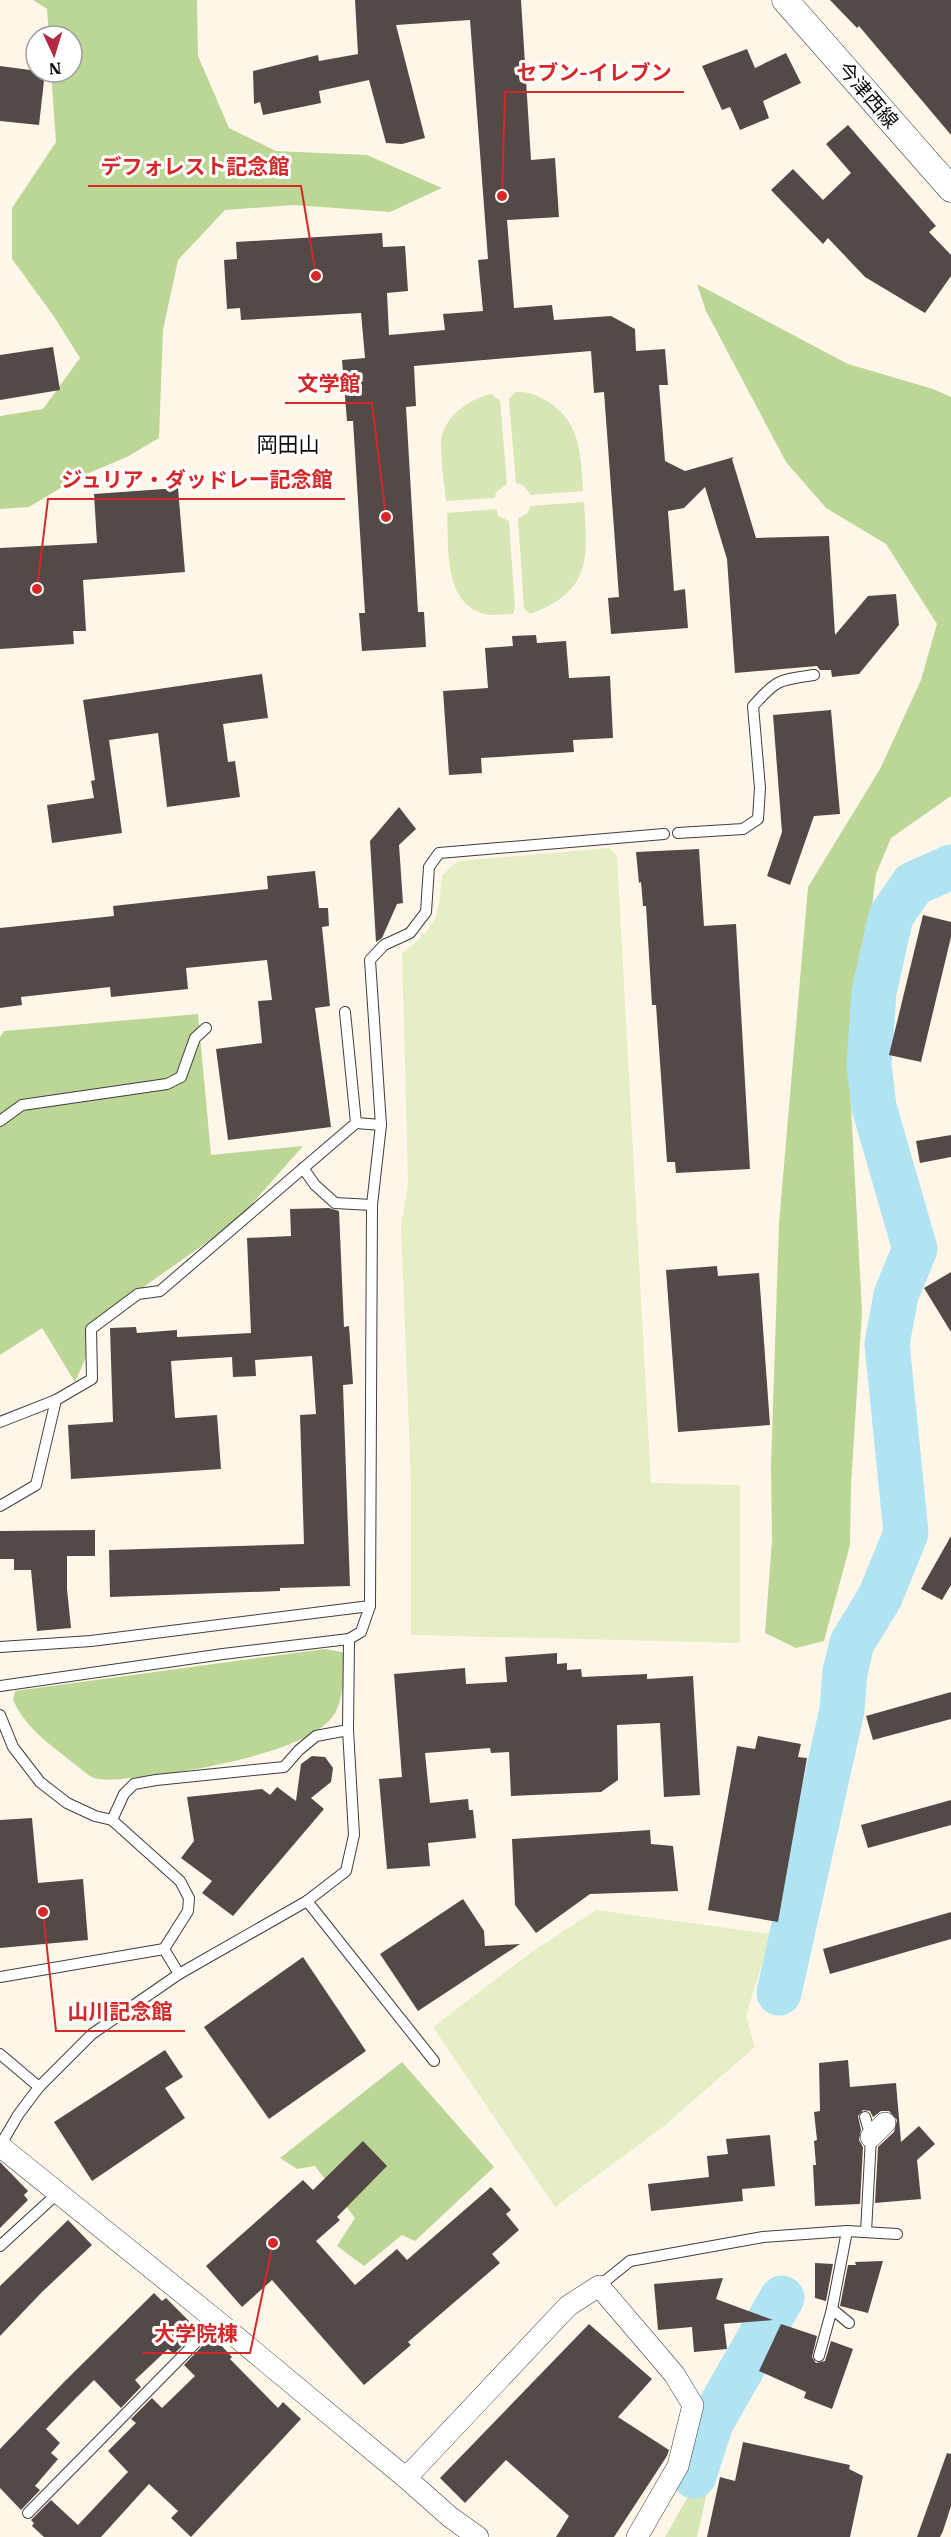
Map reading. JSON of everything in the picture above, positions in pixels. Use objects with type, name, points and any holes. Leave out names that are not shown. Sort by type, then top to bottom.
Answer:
[{"type":"street","name":"今津西線","points":[[785,0],[951,189]]},
{"type":"street","points":[[0,2146],[217,2321],[450,2517],[478,2537]]},
{"type":"street","points":[[406,2478],[568,2306],[599,2286],[674,2374],[693,2405],[678,2466],[637,2537]]},
{"type":"lane","points":[[678,833],[743,829],[758,819],[760,788],[753,706],[768,689],[781,680],[814,675]]},
{"type":"lane","points":[[0,1686],[223,1654],[349,1639],[361,1632],[370,1606],[372,1205],[381,1125],[370,960],[384,945],[410,933],[426,912],[429,867],[439,853],[664,834]]},
{"type":"lane","points":[[345,1012],[356,1123]]},
{"type":"lane","points":[[0,1121],[22,1106],[167,1084],[181,1077],[195,1038],[206,1028]]},
{"type":"lane","points":[[0,1422],[56,1400],[92,1379],[92,1329],[138,1294],[160,1291],[356,1123],[381,1125]]},
{"type":"lane","points":[[303,1168],[315,1185],[335,1203],[372,1205]]},
{"type":"lane","points":[[0,1506],[36,1485],[56,1400]]},
{"type":"lane","points":[[0,1647],[91,1641],[370,1606]]},
{"type":"lane","points":[[0,2146],[18,2115],[39,2087],[92,2034],[179,1974],[306,1901],[346,1871],[354,1835],[348,1730],[349,1639]]},
{"type":"lane","points":[[0,1715],[13,1747],[40,1782],[67,1803],[95,1816],[112,1820],[180,1881],[189,1898],[188,1911],[164,1949],[0,1977]]},
{"type":"lane","points":[[112,1820],[124,1794],[134,1784],[284,1767],[316,1736],[348,1730]]},
{"type":"lane","points":[[306,1901],[434,2061]]},
{"type":"lane","points":[[164,1949],[179,1974]]},
{"type":"lane","points":[[0,2054],[39,2087]]},
{"type":"lane","points":[[866,2232],[874,2126]]},
{"type":"lane","points":[[0,2246],[58,2193]]},
{"type":"lane","points":[[819,2356],[832,2309],[847,2231]]},
{"type":"lane","points":[[599,2286],[630,2261],[763,2237],[847,2231],[897,2234]]},
{"type":"lane","points":[[832,2309],[849,2323]]},
{"type":"lane","points":[[28,2513],[217,2321]]},
{"type":"green space","points":[[33,0],[197,0],[198,56],[229,128],[276,151],[367,155],[442,188],[390,212],[294,205],[225,210],[178,260],[163,330],[159,438],[127,457],[79,477],[29,507],[0,509],[0,416],[43,409],[80,358],[53,315],[12,259],[12,208],[56,142],[52,84],[84,84],[84,24],[48,24],[47,9]]},
{"type":"green space","points":[[697,284],[848,364],[933,389],[951,397],[951,796],[891,838],[876,874],[850,1087],[862,1312],[851,1485],[850,1545],[824,1641],[796,1648],[765,1633],[772,1541],[771,1466],[779,1223],[808,887],[880,769],[921,680],[937,624],[886,544],[826,508],[786,462],[706,311]]},
{"type":"green space","points":[[515,392],[528,393],[542,398],[568,420],[574,431],[580,453],[583,491],[531,495],[523,485],[516,483],[509,399]]},
{"type":"green space","points":[[492,394],[500,401],[507,484],[496,492],[495,498],[446,501],[441,443],[446,425],[466,404]]},
{"type":"green space","points":[[584,502],[585,557],[575,584],[565,595],[550,605],[530,614],[524,609],[518,518],[528,513],[530,506]]},
{"type":"green space","points":[[497,509],[498,516],[509,521],[515,609],[513,614],[488,615],[471,608],[462,599],[455,586],[449,557],[447,513]]},
{"type":"green space","points":[[609,848],[617,855],[651,1483],[740,1485],[740,1643],[411,1635],[411,1484],[401,1226],[408,1184],[402,953],[423,936],[434,920],[442,875],[458,861]]},
{"type":"green space","points":[[198,1014],[211,1155],[303,1146],[236,1222],[105,1314],[75,1382],[42,1328],[0,1355],[0,1037],[4,1031]]},
{"type":"green space","points":[[325,1649],[347,1653],[347,1659],[344,1685],[337,1709],[320,1729],[272,1750],[243,1759],[185,1771],[105,1780],[94,1778],[38,1734],[24,1719],[13,1700],[15,1691]]},
{"type":"green space","points":[[596,1910],[771,1934],[746,2016],[755,2047],[664,2126],[555,2207],[433,2027],[532,1952]]},
{"type":"green space","points":[[402,2062],[494,2167],[415,2241],[402,2235],[364,2266],[337,2246],[355,2218],[315,2166],[297,2169],[280,2158]]},
{"type":"green space","points":[[709,2460],[708,2488],[697,2537],[665,2537]]},
{"type":"building","points":[[355,0],[521,0],[531,160],[555,158],[559,217],[507,220],[514,308],[552,305],[554,320],[611,316],[635,329],[636,351],[665,349],[668,385],[659,385],[665,461],[685,471],[734,457],[732,459],[756,538],[829,536],[835,635],[868,596],[896,594],[899,625],[859,674],[832,677],[831,670],[820,670],[817,666],[735,673],[727,559],[705,487],[684,508],[668,511],[674,591],[685,589],[688,628],[611,634],[608,598],[619,597],[604,392],[594,393],[591,351],[414,366],[416,406],[406,407],[418,612],[424,612],[426,647],[362,651],[359,613],[365,613],[353,421],[347,421],[342,360],[365,358],[361,313],[241,320],[240,308],[227,309],[224,260],[237,259],[236,242],[382,233],[383,247],[405,246],[408,291],[387,293],[389,335],[445,330],[443,314],[483,311],[478,260],[488,259],[470,20],[396,25],[425,138],[402,144],[386,143],[369,80],[319,91],[321,103],[263,115],[260,102],[254,104],[253,71],[318,55],[319,61],[358,54]]},
{"type":"building","points":[[830,0],[951,0],[951,135],[859,26],[857,28]]},
{"type":"building","points":[[747,49],[755,68],[786,53],[801,83],[763,101],[769,118],[740,130],[730,107],[722,110],[702,66]]},
{"type":"building","points":[[0,66],[24,69],[24,84],[44,84],[39,125],[0,121]]},
{"type":"building","points":[[848,125],[936,226],[929,232],[951,255],[951,276],[925,313],[865,277],[828,238],[823,244],[771,190],[793,169],[823,200],[851,173],[826,144]]},
{"type":"building","points":[[53,347],[60,390],[0,400],[0,355]]},
{"type":"building","points":[[178,488],[185,572],[83,580],[86,631],[73,631],[74,644],[0,649],[0,548],[97,543],[94,494]]},
{"type":"building","points":[[536,635],[537,643],[566,641],[569,678],[610,676],[613,738],[573,740],[574,752],[481,758],[482,773],[449,775],[443,691],[488,688],[485,648],[513,646],[512,636]]},
{"type":"building","points":[[262,674],[268,718],[223,724],[228,762],[235,761],[240,797],[167,807],[158,733],[109,740],[122,833],[52,843],[47,805],[94,798],[91,781],[95,780],[83,700]]},
{"type":"building","points":[[831,710],[840,814],[814,816],[790,885],[767,876],[782,832],[773,715]]},
{"type":"building","points":[[399,807],[416,829],[399,845],[403,903],[397,904],[382,938],[376,942],[370,841]]},
{"type":"building","points":[[699,849],[704,926],[736,924],[750,1169],[676,1173],[675,1162],[667,1162],[656,1005],[652,1005],[646,906],[643,906],[636,852]]},
{"type":"building","points":[[315,871],[319,908],[328,908],[329,926],[322,927],[330,1006],[315,1008],[331,1127],[228,1140],[216,1049],[262,1043],[258,1001],[272,1000],[267,960],[186,968],[188,989],[111,997],[110,987],[21,997],[22,1005],[0,1008],[0,928],[114,916],[113,906],[268,889],[267,876]]},
{"type":"building","points":[[923,915],[951,922],[951,937],[921,1062],[889,1055]]},
{"type":"building","points":[[951,1135],[951,1157],[920,1163],[916,1141]]},
{"type":"building","points":[[329,1208],[339,1211],[344,1327],[349,1326],[353,1384],[343,1385],[350,1586],[110,1597],[109,1550],[304,1544],[300,1415],[316,1414],[312,1356],[255,1360],[256,1376],[233,1377],[232,1357],[171,1361],[175,1418],[217,1415],[221,1469],[71,1479],[68,1425],[113,1422],[110,1328],[136,1327],[137,1333],[177,1330],[177,1337],[251,1333],[247,1238],[291,1236],[290,1209]]},
{"type":"building","points":[[717,1266],[718,1276],[759,1273],[770,1425],[678,1432],[666,1270]]},
{"type":"building","points":[[951,1272],[951,1332],[924,1288]]},
{"type":"building","points":[[95,1530],[95,1556],[67,1556],[67,1589],[71,1628],[37,1631],[31,1570],[14,1570],[14,1559],[0,1559],[0,1531]]},
{"type":"building","points":[[951,1536],[951,1585],[942,1600],[921,1589]]},
{"type":"building","points":[[557,1653],[557,1664],[567,1663],[567,1670],[581,1669],[582,1677],[647,1674],[647,1679],[693,1676],[700,1795],[664,1797],[660,1723],[617,1725],[618,1780],[601,1792],[511,1796],[509,1752],[491,1753],[490,1748],[425,1753],[430,1803],[468,1799],[469,1810],[473,1810],[476,1838],[428,1843],[430,1866],[387,1869],[379,1779],[402,1777],[394,1674],[465,1668],[466,1684],[507,1682],[505,1657]]},
{"type":"building","points":[[951,1692],[951,1719],[873,1740],[866,1716]]},
{"type":"building","points":[[758,1736],[801,1744],[798,1757],[807,1758],[778,1922],[708,1910],[737,1746],[755,1749]]},
{"type":"building","points":[[312,1756],[325,1757],[333,1768],[331,1782],[311,1798],[324,1809],[233,1916],[202,1893],[212,1881],[181,1858],[194,1841],[187,1797],[262,1789],[270,1795],[277,1787],[296,1801],[301,1764]]},
{"type":"building","points":[[951,1800],[951,1825],[868,1848],[861,1825]]},
{"type":"building","points":[[32,1818],[38,1883],[83,1879],[88,1940],[0,1948],[0,1820]]},
{"type":"building","points":[[650,1830],[651,1844],[673,1846],[678,1891],[590,1894],[536,1933],[515,1905],[512,1839]]},
{"type":"building","points":[[463,1899],[484,1931],[485,1946],[520,1944],[418,2011],[380,1954]]},
{"type":"building","points":[[951,1912],[951,1939],[830,1974],[823,1949]]},
{"type":"building","points":[[303,1957],[366,2051],[269,2119],[204,2027]]},
{"type":"building","points":[[165,2050],[183,2077],[165,2088],[185,2118],[92,2181],[54,2122]]},
{"type":"building","points":[[848,2060],[850,2087],[896,2083],[901,2142],[919,2126],[935,2144],[917,2160],[921,2199],[875,2203],[878,2147],[894,2132],[897,2120],[889,2111],[881,2111],[873,2117],[870,2111],[863,2110],[858,2116],[861,2130],[859,2140],[863,2147],[860,2204],[815,2206],[813,2165],[816,2165],[814,2141],[817,2140],[814,2112],[820,2111],[819,2063]]},
{"type":"building","points":[[770,2135],[775,2186],[742,2189],[743,2201],[651,2211],[648,2184],[709,2177],[707,2156],[728,2154],[726,2139]]},
{"type":"building","points":[[363,2141],[387,2166],[337,2217],[340,2220],[316,2241],[355,2285],[397,2249],[407,2260],[491,2187],[511,2210],[506,2214],[519,2230],[492,2254],[500,2263],[408,2342],[411,2345],[364,2385],[272,2280],[242,2307],[206,2266],[303,2180],[313,2190]]},
{"type":"building","points":[[0,2162],[28,2191],[24,2195],[28,2200],[0,2228]]},
{"type":"building","points":[[68,2220],[92,2245],[0,2336],[0,2286]]},
{"type":"building","points":[[883,2261],[868,2313],[840,2306],[848,2265],[856,2265],[855,2262]]},
{"type":"building","points":[[815,2263],[833,2264],[826,2301],[815,2298]]},
{"type":"building","points":[[723,2278],[716,2299],[773,2320],[724,2324],[727,2349],[694,2352],[692,2327],[658,2330],[654,2284]]},
{"type":"building","points":[[154,2293],[162,2301],[166,2298],[198,2330],[174,2354],[168,2349],[135,2380],[141,2387],[121,2408],[94,2380],[75,2399],[46,2429],[60,2443],[51,2453],[58,2459],[35,2486],[40,2490],[21,2510],[0,2488],[0,2449]]},
{"type":"building","points":[[589,2324],[652,2379],[618,2417],[669,2450],[614,2537],[556,2537],[569,2516],[506,2460],[465,2503],[440,2478]]},
{"type":"building","points":[[781,2324],[817,2336],[812,2357],[816,2363],[825,2361],[831,2341],[853,2349],[832,2409],[804,2398],[806,2392],[759,2371]]},
{"type":"building","points":[[208,2340],[214,2346],[218,2342],[232,2357],[230,2359],[278,2408],[283,2402],[301,2419],[191,2537],[171,2518],[178,2511],[149,2484],[101,2537],[44,2537],[32,2526],[34,2523],[31,2520],[51,2500],[78,2525],[128,2472],[108,2451],[136,2423],[131,2419],[152,2398],[162,2408],[195,2376],[184,2365]]},
{"type":"building","points":[[743,2442],[850,2465],[849,2469],[863,2476],[850,2537],[707,2537],[720,2477],[735,2481]]},
{"type":"building","points":[[947,2453],[951,2454],[951,2506],[943,2531],[940,2537],[917,2537]]},
{"type":"waterway","points":[[779,1993],[842,1710],[845,1672],[852,1643],[880,1597],[906,1533],[887,1344],[896,1295],[915,1249],[874,1107],[869,1065],[874,992],[891,916],[913,884],[951,867]]},
{"type":"waterway","points":[[694,2476],[711,2423],[782,2298]]},
{"type":"place","name":"セブン-イレブン","points":[[502,196]]},
{"type":"place","name":"デフォレスト記念館","points":[[316,276]]},
{"type":"place","name":"文学館","points":[[386,517]]},
{"type":"place","name":"ジュリア・ダッドレー記念館","points":[[37,589]]},
{"type":"place","name":"山川記念館","points":[[43,1912]]},
{"type":"place","name":"大学院棟","points":[[273,2243]]},
{"type":"district","name":"岡田山","points":[[288,445]]}]
